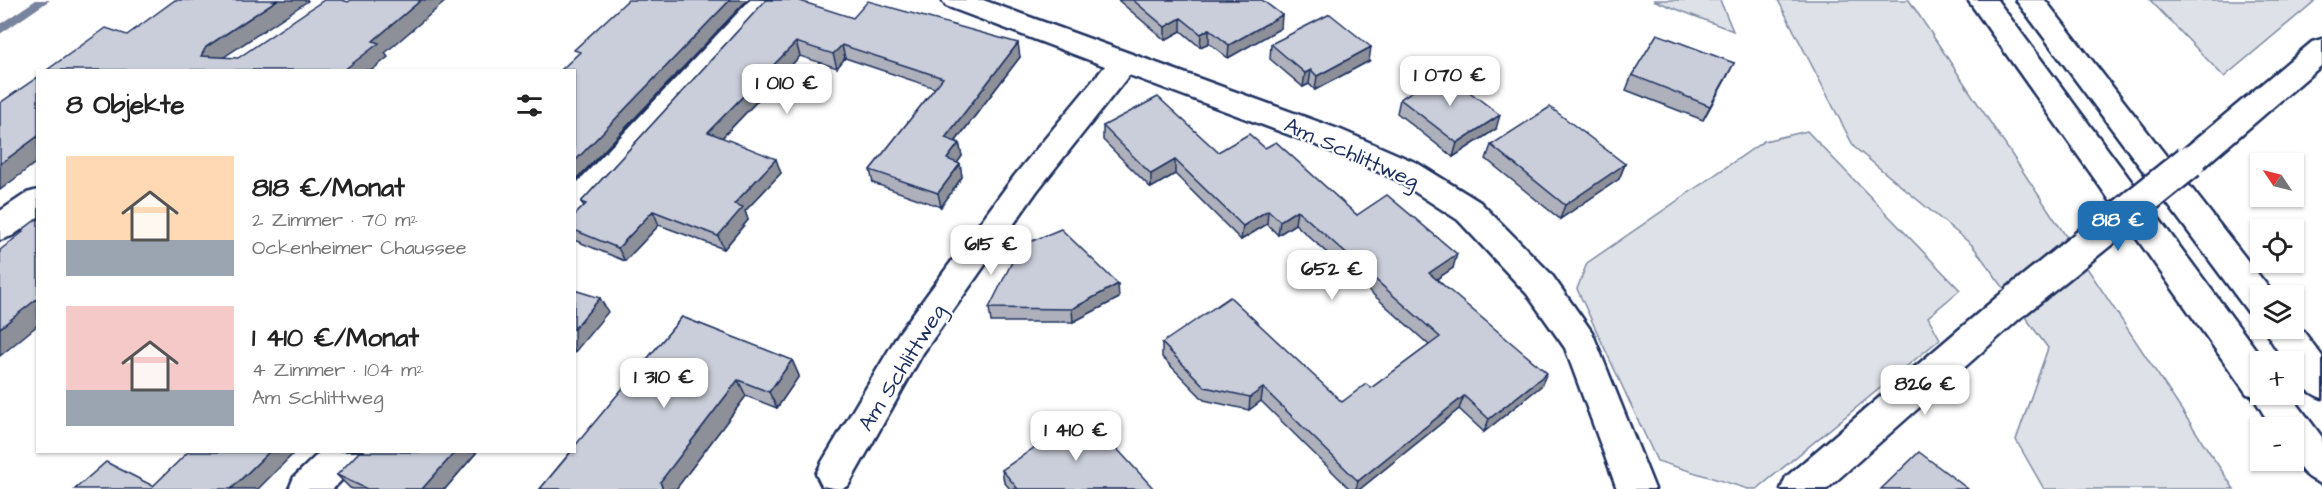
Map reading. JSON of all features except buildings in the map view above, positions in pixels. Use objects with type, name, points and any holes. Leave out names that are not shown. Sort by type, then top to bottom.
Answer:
[{"type":"street","points":[[576,205],[766,0]]},
{"type":"street","name":"Am Schlittweg","points":[[956,0],[1330,138],[1406,171],[1469,211],[1539,284],[1580,342],[1636,489]]},
{"type":"street","points":[[1982,0],[2250,368]]},
{"type":"street","points":[[2030,0],[2250,289]]},
{"type":"street","points":[[1800,489],[2015,302],[2189,162],[2322,49]]},
{"type":"street","name":"Am Schlittweg","points":[[835,474],[911,343],[1026,183],[1123,63]]},
{"type":"street","points":[[0,227],[36,203]]},
{"type":"street","points":[[2288,339],[2322,383]]},
{"type":"street","points":[[2304,443],[2322,467]]},
{"type":"street","points":[[308,489],[343,453]]},
{"type":"shaded area","points":[[1653,0],[1720,0],[1733,31]]},
{"type":"shaded area","points":[[1778,0],[1909,0],[2234,489],[2044,489],[2016,440],[2048,348],[1972,245],[1854,147]]},
{"type":"shaded area","points":[[2150,0],[2316,0],[2224,77]]},
{"type":"shaded area","points":[[1807,131],[1960,290],[1928,317],[1940,339],[1757,489],[1748,489],[1657,461],[1577,289],[1587,263],[1764,141]]},
{"type":"waterway","points":[[0,30],[44,0]]}]
